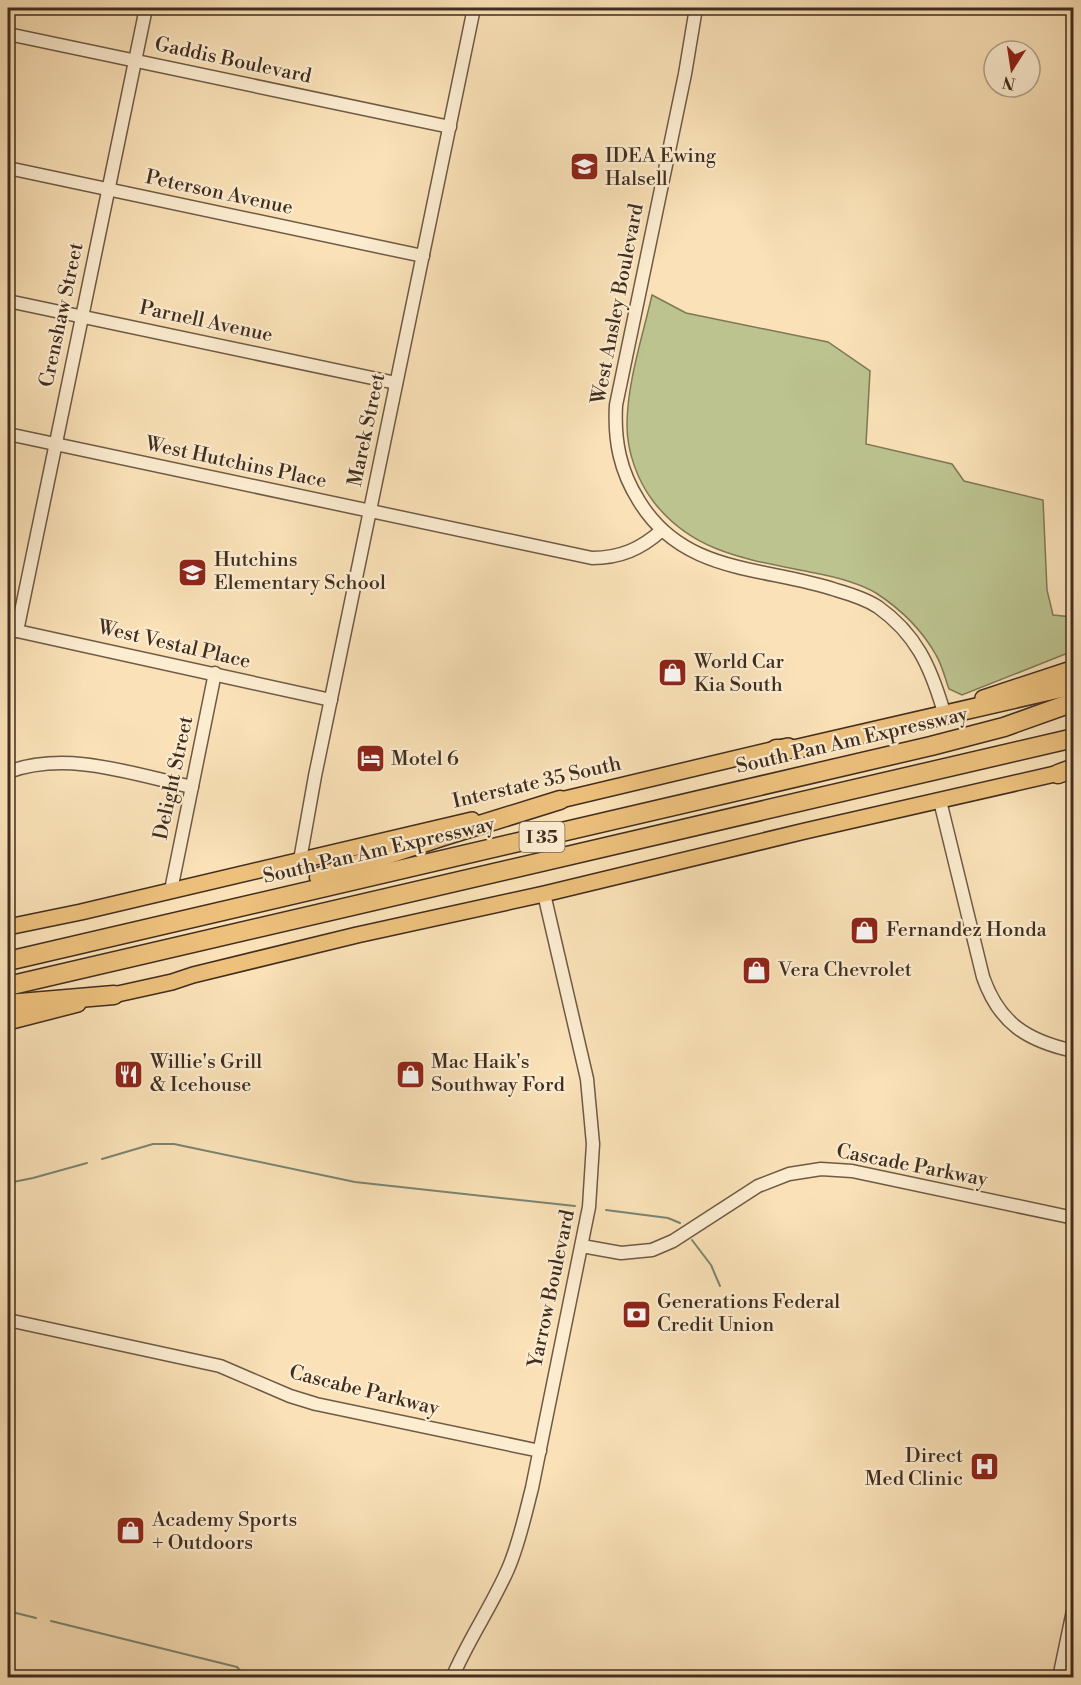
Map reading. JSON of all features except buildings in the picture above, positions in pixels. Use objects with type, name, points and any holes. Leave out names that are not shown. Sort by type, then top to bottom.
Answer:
[{"type":"highway","points":[[776,749],[796,749],[1074,685]]},
{"type":"highway","name":"South Pan Am Expressway","points":[[8,961],[920,749],[986,732],[1074,702]]},
{"type":"highway","name":"I 35","points":[[8,986],[1074,738]]},
{"type":"highway","points":[[115,936],[195,908],[303,882],[560,800]]},
{"type":"highway","points":[[8,1004],[114,995]]},
{"type":"main road","name":"Interstate 35 South","points":[[8,927],[943,709],[1074,668]]},
{"type":"main road","points":[[8,1022],[357,935],[544,894],[1068,771]]},
{"type":"street","name":"Crenshaw Street","points":[[12,630],[56,445],[146,8]]},
{"type":"street","name":"Marek Street","points":[[300,860],[369,511],[474,8]]},
{"type":"street","name":"West Ansley Boulevard","points":[[696,8],[685,74],[616,405],[615,426],[622,469],[644,509],[662,530],[682,546],[707,559],[823,585],[876,606],[908,634],[922,654],[932,672],[943,709]]},
{"type":"street","name":"Gaddis Boulevard","points":[[8,34],[450,127]]},
{"type":"street","name":"Peterson Avenue","points":[[8,168],[423,256]]},
{"type":"street","name":"Parnell Avenue","points":[[8,301],[396,382]]},
{"type":"street","name":"West Hutchins Place","points":[[8,434],[592,558],[608,558],[639,548],[662,530]]},
{"type":"street","name":"West Vestal Place","points":[[12,630],[331,700]]},
{"type":"street","name":"Delight Street","points":[[171,890],[215,673]]},
{"type":"street","points":[[8,772],[49,762],[74,762],[192,787]]},
{"type":"street","points":[[940,801],[983,977],[993,1000],[1012,1025],[1027,1035],[1074,1051]]},
{"type":"street","name":"Yarrow Boulevard","points":[[452,1677],[512,1560],[540,1451],[582,1246],[592,1180],[593,1144],[587,1079],[544,894]]},
{"type":"street","name":"Cascade Parkway","points":[[582,1246],[621,1253],[652,1250],[673,1241],[758,1186],[789,1174],[821,1169],[852,1171],[1074,1218]]},
{"type":"street","name":"Cascabe Parkway","points":[[8,1320],[220,1366],[290,1396],[316,1404],[540,1451]]},
{"type":"street","points":[[1059,1677],[1074,1606]]},
{"type":"green space","points":[[652,295],[686,313],[828,342],[870,371],[866,444],[952,464],[964,481],[1043,500],[1047,590],[1053,615],[1073,617],[1073,651],[962,695],[949,689],[938,659],[917,628],[876,593],[839,578],[747,559],[726,552],[687,533],[669,519],[642,484],[631,455],[627,435],[633,376]]},
{"type":"waterway","points":[[102,1159],[153,1144],[174,1144],[355,1182],[575,1206]]},
{"type":"waterway","points":[[8,1183],[87,1163]]},
{"type":"waterway","points":[[606,1210],[668,1218],[680,1223]]},
{"type":"waterway","points":[[692,1240],[711,1265],[720,1286]]},
{"type":"waterway","points":[[8,1611],[36,1618]]},
{"type":"waterway","points":[[51,1621],[237,1667],[246,1678]]},
{"type":"place","name":"IDEA Ewing Halsell","points":[[584,167]]},
{"type":"place","name":"Hutchins Elementary School","points":[[193,572]]},
{"type":"place","name":"World Car Kia South","points":[[673,673]]},
{"type":"place","name":"Motel 6","points":[[370,759]]},
{"type":"place","name":"Fernandez Honda","points":[[865,930]]},
{"type":"place","name":"Vera Chevrolet","points":[[757,970]]},
{"type":"place","name":"Willie's Grill & Icehouse","points":[[129,1074]]},
{"type":"place","name":"Mac Haik's Southway Ford","points":[[410,1074]]},
{"type":"place","name":"Generations Federal Credit Union","points":[[636,1314]]},
{"type":"place","name":"Direct Med Clinic","points":[[984,1467]]},
{"type":"place","name":"Academy Sports + Outdoors","points":[[131,1531]]}]
